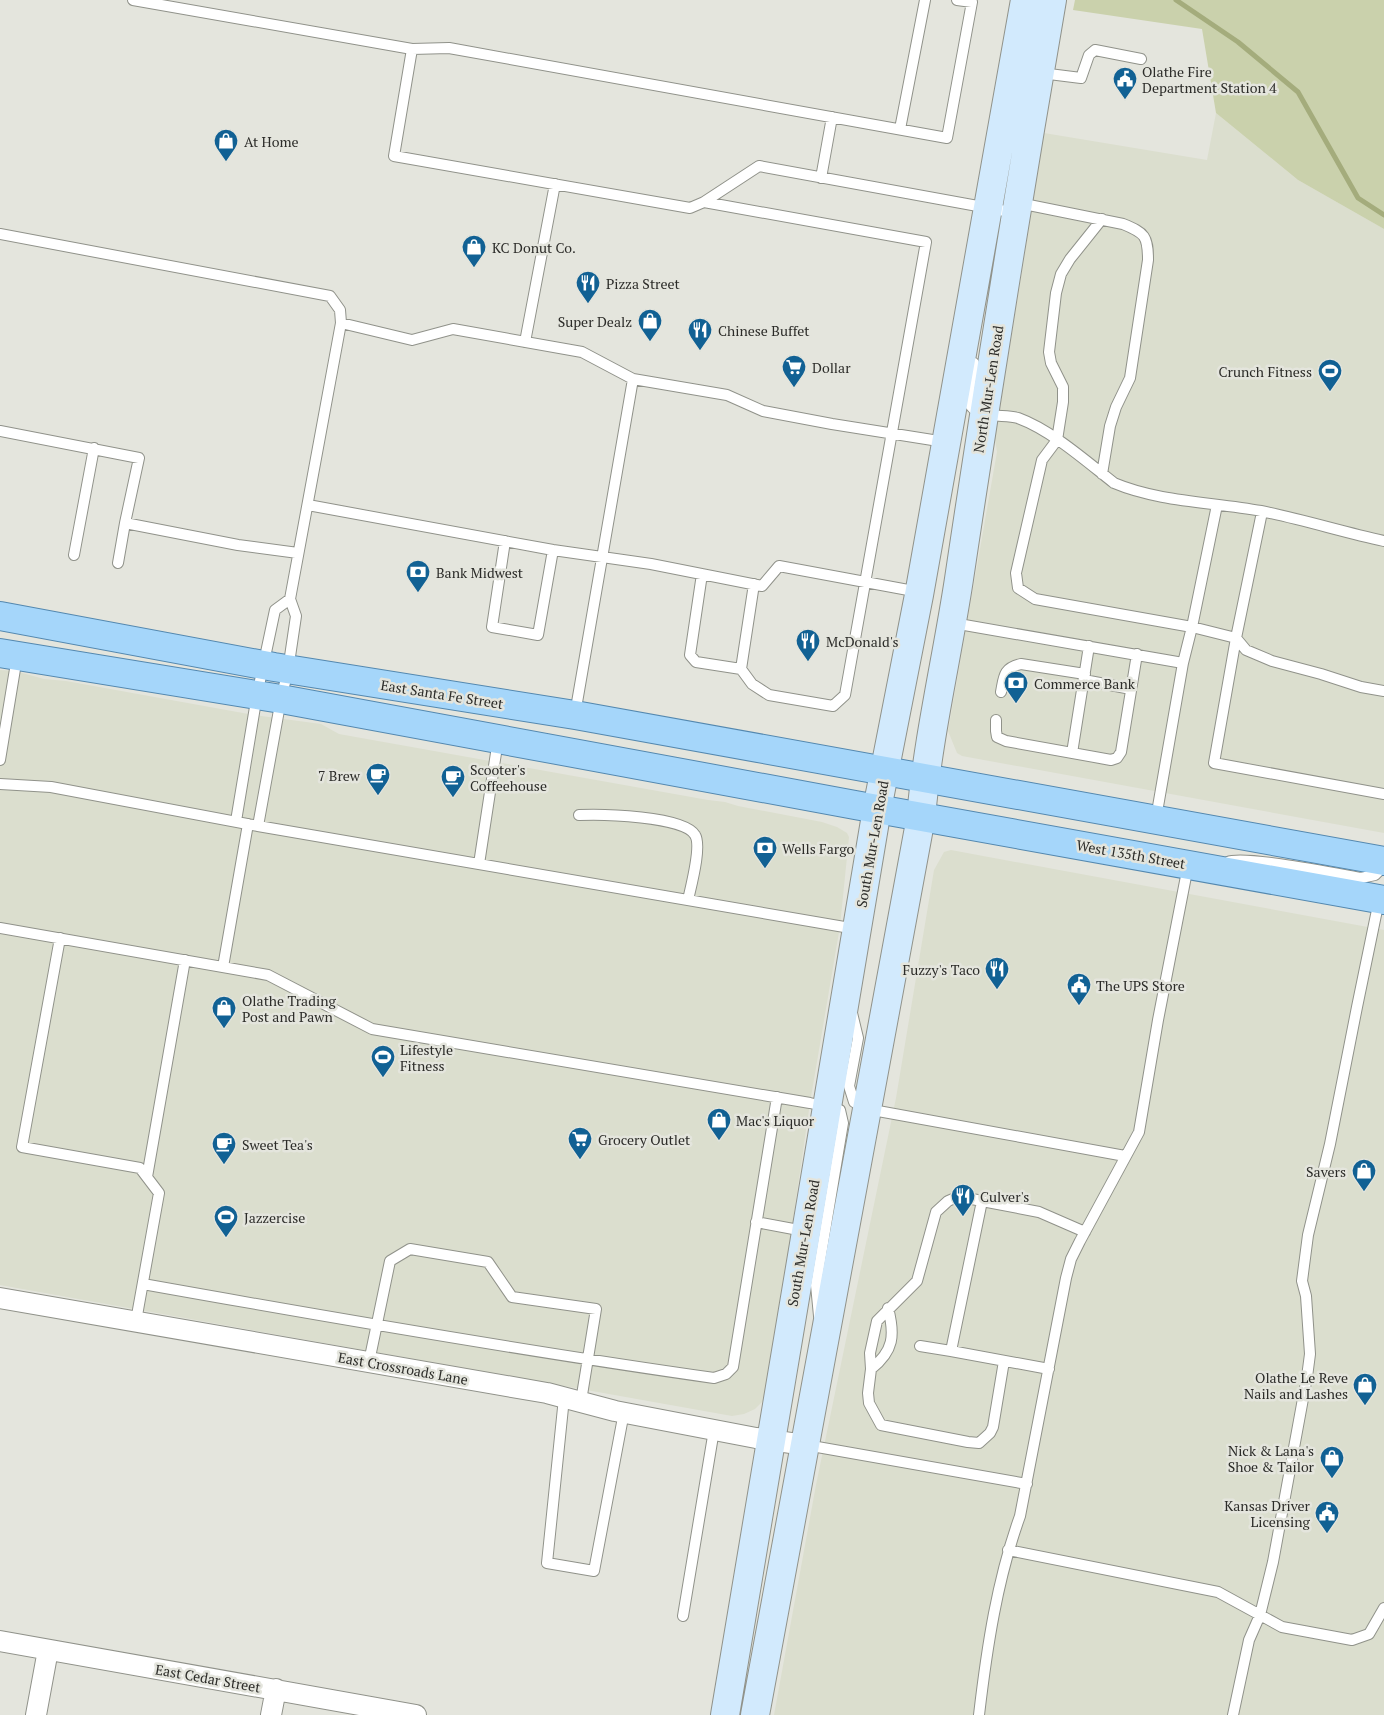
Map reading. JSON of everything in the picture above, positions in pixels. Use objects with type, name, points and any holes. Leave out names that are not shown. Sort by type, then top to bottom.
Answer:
[{"type":"main road","points":[[1026,0],[988,208],[975,313],[946,442],[884,771],[1384,861]]},
{"type":"main road","name":"North Mur-Len Road","points":[[925,778],[952,622],[984,413],[1052,0]]},
{"type":"main road","name":"East Santa Fe Street","points":[[0,616],[275,668],[575,715],[884,771]]},
{"type":"main road","points":[[9,655],[269,697],[877,809]]},
{"type":"main road","name":"South Mur-Len Road","points":[[725,1715],[805,1231],[884,771]]},
{"type":"main road","points":[[754,1715],[921,817],[925,778]]},
{"type":"main road","name":"West 135th Street","points":[[877,809],[1384,899]]},
{"type":"street","name":"East Crossroads Lane","points":[[0,1298],[369,1362],[573,1400],[714,1430],[805,1445]]},
{"type":"street","name":"East Cedar Street","points":[[0,1641],[276,1690],[351,1709],[416,1715]]},
{"type":"street","points":[[36,1715],[48,1650]]},
{"type":"street","points":[[271,1715],[276,1690]]},
{"type":"lane","points":[[133,0],[412,49],[449,48],[947,138],[972,2],[958,0]]},
{"type":"lane","points":[[900,129],[924,0]]},
{"type":"lane","points":[[412,49],[394,156],[690,208],[704,202],[759,166],[988,208],[1018,208],[1102,219],[1139,230],[1148,244],[1148,260],[1130,378],[1116,407],[1110,426],[1102,474]]},
{"type":"lane","points":[[1040,73],[1081,78],[1089,55],[1095,50],[1141,59]]},
{"type":"lane","points":[[821,178],[832,117]]},
{"type":"lane","points":[[525,342],[554,184]]},
{"type":"lane","points":[[704,202],[926,242],[844,695],[833,706],[769,694],[752,684],[741,668],[754,584]]},
{"type":"lane","points":[[1102,219],[1070,259],[1061,274],[1056,293],[1049,352],[1051,363],[1063,387],[1063,402],[1057,440],[1042,460],[1016,573],[1018,588],[1034,600],[1192,627],[1236,638],[1246,650],[1272,661],[1361,687],[1384,691]]},
{"type":"lane","points":[[0,234],[330,296],[340,310],[341,323],[290,599],[296,616],[275,668],[236,821]]},
{"type":"lane","points":[[341,323],[412,340],[453,329],[582,352],[633,379],[727,395],[763,411],[946,442]]},
{"type":"lane","points":[[976,352],[968,400],[972,406],[984,413],[1016,417],[1038,426],[1114,483],[1147,494],[1262,512],[1384,541]]},
{"type":"lane","points":[[575,715],[633,379]]},
{"type":"lane","points":[[0,431],[139,458],[118,563]]},
{"type":"lane","points":[[74,555],[94,448]]},
{"type":"lane","points":[[308,505],[553,550],[651,564],[762,586],[779,566],[919,592]]},
{"type":"lane","points":[[1156,820],[1183,663],[1217,505]]},
{"type":"lane","points":[[1262,512],[1236,638],[1214,763],[1384,794]]},
{"type":"lane","points":[[125,523],[238,545],[298,553]]},
{"type":"lane","points":[[505,541],[492,627],[501,629],[538,635],[553,550]]},
{"type":"lane","points":[[702,574],[690,654],[696,662],[735,669],[741,668]]},
{"type":"lane","points":[[223,967],[253,825],[269,697],[275,668],[275,610],[290,599]]},
{"type":"lane","points":[[952,622],[1183,663]]},
{"type":"lane","points":[[1072,752],[1089,646]]},
{"type":"lane","points":[[996,720],[998,737],[1006,741],[1111,760],[1117,758],[1121,752],[1137,654]]},
{"type":"lane","points":[[0,760],[9,655]]},
{"type":"lane","points":[[1001,692],[1005,673],[1011,666],[1020,664],[1131,689]]},
{"type":"lane","points":[[479,864],[498,739]]},
{"type":"lane","points":[[0,784],[51,787],[253,825],[857,929]]},
{"type":"lane","points":[[579,815],[626,815],[686,827],[695,835],[698,844],[688,900]]},
{"type":"lane","points":[[979,1715],[988,1642],[1008,1550],[1020,1516],[1027,1484],[1066,1278],[1072,1259],[1085,1232],[1139,1132],[1158,1020],[1199,867],[1233,860],[1255,861],[1361,878],[1375,875],[1384,866]]},
{"type":"lane","points":[[1233,1715],[1250,1640],[1260,1615],[1273,1562],[1310,1354],[1306,1296],[1302,1281],[1308,1235],[1330,1144],[1377,910],[1384,899]]},
{"type":"lane","points":[[0,929],[268,975],[372,1029],[827,1106],[840,1110],[843,1123],[816,1285],[822,1352]]},
{"type":"lane","points":[[60,938],[22,1147],[140,1168],[159,1194],[136,1321]]},
{"type":"lane","points":[[147,1177],[185,960]]},
{"type":"lane","points":[[847,989],[858,1038],[849,1086],[854,1102],[867,1109],[1126,1156]]},
{"type":"lane","points":[[143,1284],[376,1326],[714,1378],[726,1374],[732,1367],[777,1098]]},
{"type":"lane","points":[[1004,1361],[993,1427],[990,1434],[979,1443],[881,1425],[869,1404],[870,1353],[877,1321],[917,1281],[936,1212],[948,1200],[962,1197],[1039,1212],[1085,1232]]},
{"type":"lane","points":[[951,1351],[982,1201]]},
{"type":"lane","points":[[756,1222],[805,1231]]},
{"type":"lane","points":[[369,1362],[390,1261],[410,1249],[488,1262],[512,1297],[596,1309],[588,1360],[573,1400],[547,1563],[594,1571],[624,1412]]},
{"type":"lane","points":[[871,1369],[882,1360],[889,1350],[891,1321],[888,1308]]},
{"type":"lane","points":[[920,1346],[1049,1369]]},
{"type":"lane","points":[[683,1616],[714,1430]]},
{"type":"lane","points":[[805,1445],[1027,1484]]},
{"type":"lane","points":[[1008,1550],[1218,1592],[1282,1627],[1352,1640],[1370,1634],[1384,1608]]},
{"type":"shaded area","points":[[1216,113],[1298,180],[1384,229],[1384,833],[962,756],[957,753],[948,731],[997,452],[995,439],[1044,133],[1207,160]]},
{"type":"shaded area","points":[[0,670],[15,671],[44,679],[66,681],[254,715],[321,724],[339,734],[725,802],[822,822],[847,833],[849,837],[840,926],[810,1103],[774,1351],[763,1401],[755,1409],[744,1414],[732,1416],[0,1285]]},
{"type":"shaded area","points":[[951,850],[1384,930],[1384,1715],[774,1715],[816,1485],[896,1098],[934,870],[944,852]]},
{"type":"green space","points":[[1075,0],[1384,0],[1384,229],[1298,180],[1216,113],[1202,29],[1073,10]]},
{"type":"waterway","points":[[1176,0],[1238,42],[1298,92],[1358,198],[1384,215]]},
{"type":"place","name":"Olathe Fire Department Station 4","points":[[1125,100]]},
{"type":"place","name":"At Home","points":[[226,162]]},
{"type":"place","name":"KC Donut Co.","points":[[474,268]]},
{"type":"place","name":"Pizza Street","points":[[588,304]]},
{"type":"place","name":"Super Dealz","points":[[650,342]]},
{"type":"place","name":"Chinese Buffet","points":[[700,351]]},
{"type":"place","name":"Dollar","points":[[794,388]]},
{"type":"place","name":"Crunch Fitness","points":[[1330,392]]},
{"type":"place","name":"Bank Midwest","points":[[418,593]]},
{"type":"place","name":"McDonald's","points":[[808,662]]},
{"type":"place","name":"Commerce Bank","points":[[1016,704]]},
{"type":"place","name":"7 Brew","points":[[378,796]]},
{"type":"place","name":"Scooter's Coffeehouse","points":[[453,798]]},
{"type":"place","name":"Wells Fargo","points":[[765,869]]},
{"type":"place","name":"Fuzzy's Taco","points":[[997,990]]},
{"type":"place","name":"The UPS Store","points":[[1079,1006]]},
{"type":"place","name":"Olathe Trading Post and Pawn","points":[[224,1029]]},
{"type":"place","name":"Lifestyle Fitness","points":[[383,1078]]},
{"type":"place","name":"Mac's Liquor","points":[[719,1141]]},
{"type":"place","name":"Grocery Outlet","points":[[580,1160]]},
{"type":"place","name":"Sweet Tea's","points":[[224,1165]]},
{"type":"place","name":"Savers","points":[[1364,1192]]},
{"type":"place","name":"Culver's","points":[[963,1217]]},
{"type":"place","name":"Jazzercise","points":[[226,1238]]},
{"type":"place","name":"Olathe Le Reve Nails and Lashes","points":[[1365,1406]]},
{"type":"place","name":"Nick & Lana's Shoe & Tailor","points":[[1332,1479]]},
{"type":"place","name":"Kansas Driver Licensing","points":[[1327,1534]]}]
